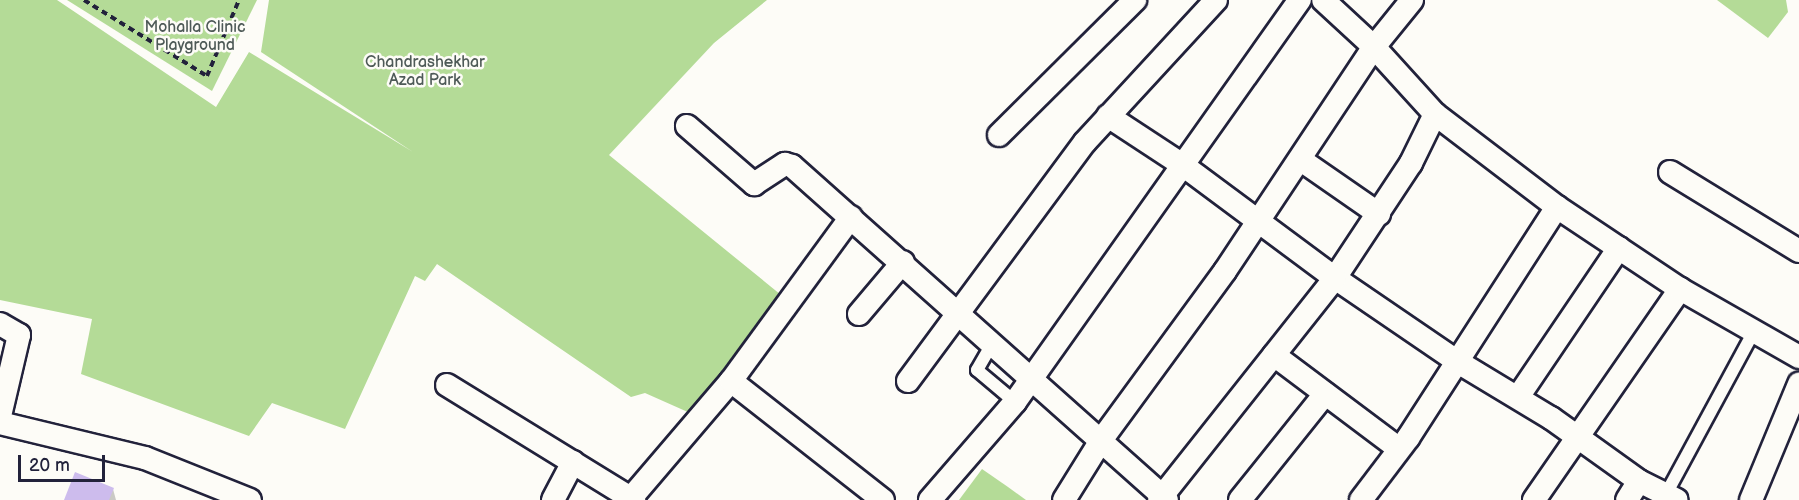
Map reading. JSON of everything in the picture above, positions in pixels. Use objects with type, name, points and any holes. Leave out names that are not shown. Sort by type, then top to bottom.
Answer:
[{"type":"street","points":[[999,135],[1135,0]]},
{"type":"street","points":[[908,381],[1047,191],[1108,116],[1216,0]]},
{"type":"street","points":[[930,500],[1015,402],[1300,0]]},
{"type":"street","points":[[1323,0],[1374,47],[1435,114],[1557,207],[1680,289],[1753,333],[1799,357]]},
{"type":"street","points":[[1064,500],[1102,439],[1301,160],[1374,47],[1412,0]]},
{"type":"street","points":[[687,126],[754,184],[788,164],[903,262],[1102,439],[1163,498],[1335,278],[1379,214],[1435,114]]},
{"type":"street","points":[[1108,116],[1184,166],[1335,278],[1458,362],[1518,397],[1576,435],[1633,490],[1672,497]]},
{"type":"street","points":[[1301,160],[1379,214]]},
{"type":"street","points":[[1670,172],[1799,251]]},
{"type":"street","points":[[1361,500],[1458,362],[1557,207]]},
{"type":"street","points":[[447,385],[633,499],[731,381],[851,217]]},
{"type":"street","points":[[1518,397],[1619,248]]},
{"type":"street","points":[[859,314],[903,262]]},
{"type":"street","points":[[1534,500],[1576,435],[1680,289]]},
{"type":"street","points":[[0,324],[19,335],[0,416]]},
{"type":"street","points":[[1274,355],[1399,449]]},
{"type":"street","points":[[731,381],[883,500]]},
{"type":"street","points":[[1751,500],[1799,384]]},
{"type":"street","points":[[1240,500],[1325,394]]},
{"type":"street","points":[[0,423],[145,458],[250,500]]},
{"type":"street","points":[[554,500],[573,462]]},
{"type":"lane","points":[[1672,497],[1753,333]]},
{"type":"lane","points":[[993,344],[976,370],[1015,402]]},
{"type":"path","points":[[84,0],[207,76],[239,0]]},
{"type":"green space","name":"Chandrashekhar Azad Park","points":[[0,0],[57,0],[216,107],[249,52],[413,152],[261,52],[269,0],[767,0],[714,43],[609,155],[786,299],[690,413],[645,393],[631,397],[437,264],[425,281],[415,276],[345,429],[272,403],[249,436],[81,374],[92,319],[0,300]]},
{"type":"green space","name":"Mohalla Clinic Playground","points":[[67,0],[257,0],[212,91]]},
{"type":"green space","points":[[1717,0],[1786,0],[1788,12],[1768,38]]},
{"type":"green space","points":[[982,469],[1008,487],[1026,500],[959,500]]},
{"type":"building","points":[[75,472],[114,488],[109,500],[64,500]]}]
